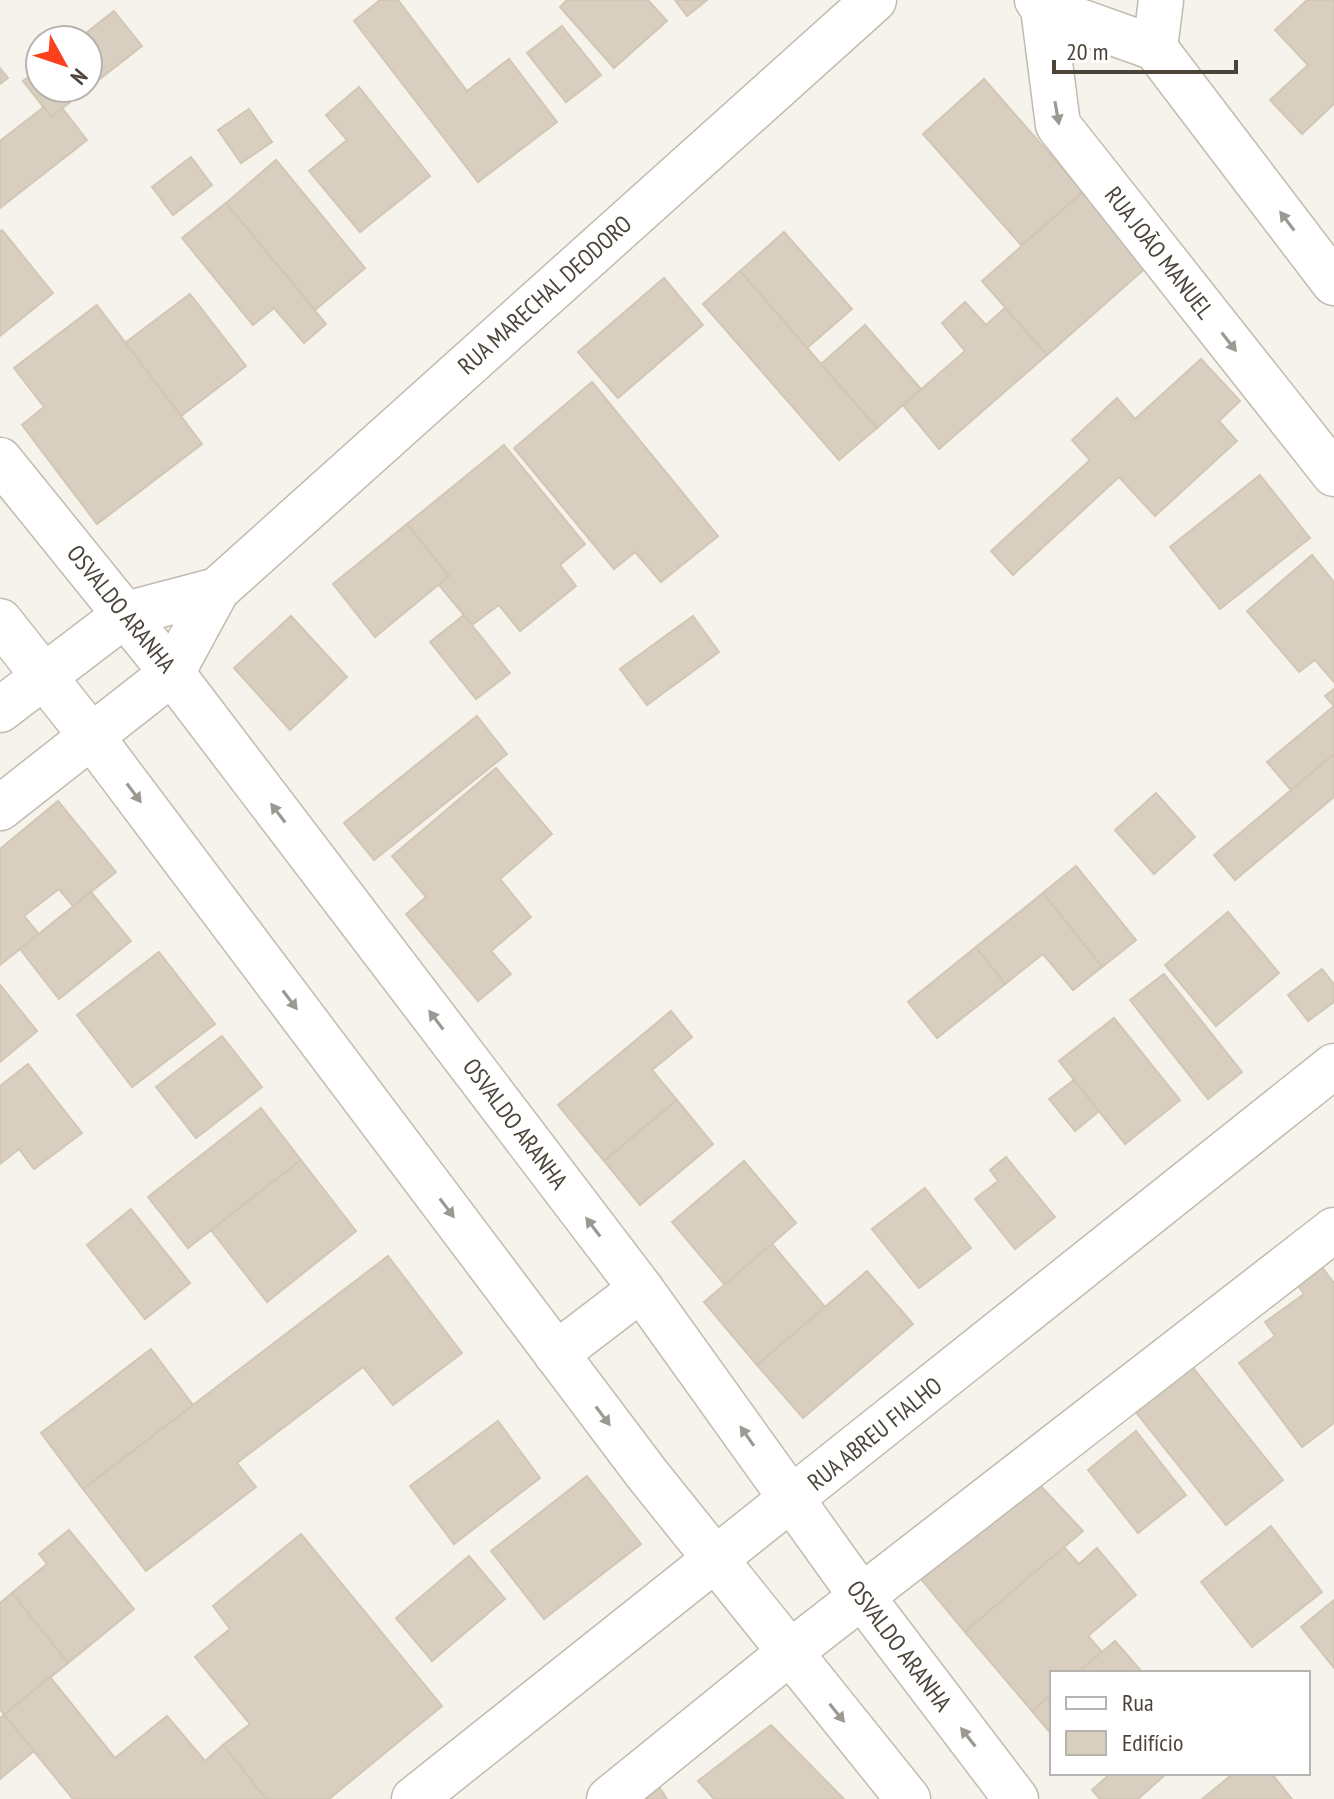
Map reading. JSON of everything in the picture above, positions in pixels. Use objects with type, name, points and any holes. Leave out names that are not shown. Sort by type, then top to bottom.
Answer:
[{"type":"street","name":"RUA MARECHAL DEODORO","points":[[0,808],[172,673],[217,590],[874,0]]},
{"type":"street","points":[[1161,0],[1155,48],[1334,283]]},
{"type":"street","name":"RUA JOÃO MANUEL","points":[[1155,48],[1040,4],[1058,125],[1334,474]]},
{"type":"street","name":"OSVALDO ARANHA","points":[[0,460],[172,673],[641,1289],[857,1590],[1016,1799]]},
{"type":"street","name":"RUA MARECHAL DEODORO","points":[[0,710],[126,614],[217,590]]},
{"type":"street","points":[[0,621],[92,737],[556,1354],[908,1799]]},
{"type":"street","name":"RUA ABREU FIALHO","points":[[414,1799],[800,1510],[1334,1066]]},
{"type":"street","points":[[609,1799],[783,1644],[1334,1230]]},
{"type":"street","points":[[556,1354],[641,1289]]},
{"type":"building","points":[[380,0],[398,0],[467,91],[509,59],[557,122],[478,182],[354,21]]},
{"type":"building","points":[[567,0],[648,0],[667,21],[614,68],[560,7]]},
{"type":"building","points":[[675,0],[707,0],[687,16]]},
{"type":"building","points":[[1307,0],[1334,0],[1334,104],[1302,134],[1270,100],[1308,65],[1275,30]]},
{"type":"building","points":[[114,11],[142,46],[104,76],[104,24],[97,24]]},
{"type":"building","points":[[562,26],[601,75],[566,102],[527,53]]},
{"type":"building","points":[[0,68],[8,78],[0,84]]},
{"type":"building","points":[[984,79],[1083,192],[1021,245],[923,134]]},
{"type":"building","points":[[359,87],[430,176],[360,232],[309,171],[347,140],[326,115]]},
{"type":"building","points":[[41,104],[68,104],[51,117]]},
{"type":"building","points":[[44,107],[51,117],[62,108],[87,140],[0,208],[0,141]]},
{"type":"building","points":[[249,109],[272,142],[241,163],[218,130]]},
{"type":"building","points":[[191,157],[212,185],[173,215],[152,187]]},
{"type":"building","points":[[276,160],[365,268],[315,310],[226,203]]},
{"type":"building","points":[[1083,192],[1148,266],[1047,355],[982,281]]},
{"type":"building","points":[[226,203],[326,324],[304,343],[274,308],[253,325],[182,238]]},
{"type":"building","points":[[2,230],[53,293],[0,336],[0,232]]},
{"type":"building","points":[[784,232],[852,309],[807,348],[740,271]]},
{"type":"building","points":[[740,271],[877,428],[839,460],[703,304]]},
{"type":"building","points":[[664,278],[703,325],[618,398],[578,352]]},
{"type":"building","points":[[190,294],[246,366],[181,416],[125,343]]},
{"type":"building","points":[[965,302],[986,325],[1005,308],[1047,355],[939,449],[903,405],[965,351],[942,323]]},
{"type":"building","points":[[97,305],[202,444],[97,524],[22,425],[44,407],[14,368]]},
{"type":"building","points":[[865,325],[921,389],[877,428],[821,364]]},
{"type":"building","points":[[1201,359],[1240,401],[1219,421],[1237,441],[1155,516],[1119,477],[1013,575],[991,551],[1090,460],[1072,440],[1117,398],[1135,419]]},
{"type":"building","points":[[592,382],[718,536],[661,582],[635,552],[614,569],[514,448]]},
{"type":"building","points":[[504,445],[585,544],[560,565],[576,586],[520,631],[499,605],[472,625],[439,585],[449,576],[407,524]]},
{"type":"building","points":[[1260,475],[1310,538],[1220,609],[1170,547]]},
{"type":"building","points":[[407,524],[449,576],[375,637],[333,584]]},
{"type":"building","points":[[1312,555],[1334,582],[1334,682],[1315,660],[1299,672],[1247,611]]},
{"type":"building","points":[[464,615],[510,673],[476,699],[430,642]]},
{"type":"building","points":[[291,616],[347,677],[290,730],[234,668]]},
{"type":"building","points":[[693,616],[719,652],[647,705],[620,669]]},
{"type":"building","points":[[1334,689],[1334,706],[1325,696]]},
{"type":"building","points":[[1334,706],[1334,754],[1291,790],[1267,762]]},
{"type":"building","points":[[477,716],[507,754],[374,860],[344,823]]},
{"type":"building","points":[[1334,754],[1334,797],[1235,880],[1214,855]]},
{"type":"building","points":[[496,768],[552,834],[500,879],[531,917],[491,951],[511,974],[478,1001],[406,914],[426,897],[392,856]]},
{"type":"building","points":[[1156,793],[1195,837],[1154,874],[1115,830]]},
{"type":"building","points":[[58,801],[116,872],[73,906],[59,889],[24,916],[39,934],[0,965],[0,849]]},
{"type":"building","points":[[1076,866],[1136,940],[1102,967],[1043,893]]},
{"type":"building","points":[[91,892],[131,941],[59,999],[20,949]]},
{"type":"building","points":[[1043,893],[1102,967],[1073,990],[1043,954],[1005,984],[976,947]]},
{"type":"building","points":[[1228,912],[1279,973],[1216,1026],[1165,965]]},
{"type":"building","points":[[976,947],[1005,984],[937,1038],[908,1002]]},
{"type":"building","points":[[159,952],[215,1024],[132,1087],[77,1015]]},
{"type":"building","points":[[1322,969],[1334,984],[1334,1002],[1308,1021],[1288,995]]},
{"type":"building","points":[[1164,974],[1242,1072],[1208,1099],[1130,1000]]},
{"type":"building","points":[[0,985],[37,1031],[0,1062]]},
{"type":"building","points":[[671,1011],[692,1037],[652,1070],[677,1100],[604,1161],[558,1105]]},
{"type":"building","points":[[1114,1018],[1180,1100],[1125,1144],[1059,1061]]},
{"type":"building","points":[[222,1036],[262,1087],[196,1138],[156,1087]]},
{"type":"building","points":[[28,1064],[82,1133],[34,1169],[19,1149],[0,1164],[0,1086]]},
{"type":"building","points":[[1074,1080],[1099,1111],[1075,1131],[1049,1099]]},
{"type":"building","points":[[677,1100],[713,1144],[640,1205],[604,1161]]},
{"type":"building","points":[[261,1108],[301,1160],[188,1248],[148,1197]]},
{"type":"building","points":[[1006,1157],[1055,1217],[1015,1249],[975,1199],[998,1181],[990,1170]]},
{"type":"building","points":[[301,1160],[356,1231],[267,1302],[211,1230]]},
{"type":"building","points":[[744,1161],[796,1223],[725,1285],[672,1222]]},
{"type":"building","points":[[925,1188],[971,1248],[919,1288],[872,1229]]},
{"type":"building","points":[[131,1209],[190,1283],[145,1319],[87,1245]]},
{"type":"building","points":[[772,1244],[825,1307],[757,1365],[704,1302]]},
{"type":"building","points":[[388,1256],[462,1353],[393,1405],[363,1367],[237,1463],[256,1487],[146,1571],[83,1489]]},
{"type":"building","points":[[1319,1263],[1334,1283],[1334,1423],[1302,1447],[1239,1363],[1275,1336],[1265,1322],[1304,1294],[1293,1279]]},
{"type":"building","points":[[867,1271],[913,1324],[803,1418],[757,1365]]},
{"type":"building","points":[[151,1349],[193,1405],[83,1489],[41,1433]]},
{"type":"building","points":[[1182,1354],[1283,1480],[1226,1525],[1126,1400]]},
{"type":"building","points":[[498,1421],[540,1478],[454,1544],[410,1486]]},
{"type":"building","points":[[1136,1431],[1186,1495],[1138,1533],[1088,1470]]},
{"type":"building","points":[[587,1476],[641,1544],[544,1619],[491,1551]]},
{"type":"building","points":[[1035,1480],[1083,1531],[965,1632],[916,1573]]},
{"type":"building","points":[[1271,1526],[1322,1592],[1252,1647],[1201,1582]]},
{"type":"building","points":[[69,1530],[134,1609],[68,1663],[12,1593],[47,1564],[39,1554]]},
{"type":"building","points":[[301,1534],[442,1706],[329,1799],[266,1799],[223,1745],[250,1724],[195,1657],[230,1629],[213,1606]]},
{"type":"building","points":[[1064,1547],[1079,1564],[1097,1548],[1136,1595],[1088,1636],[1102,1652],[1079,1671],[1050,1671],[1050,1696],[1032,1711],[965,1632]]},
{"type":"building","points":[[469,1556],[505,1599],[432,1661],[396,1618]]},
{"type":"building","points":[[12,1593],[68,1663],[4,1715],[0,1709],[0,1603]]},
{"type":"building","points":[[1334,1600],[1334,1668],[1301,1627]]},
{"type":"building","points":[[1115,1641],[1141,1671],[1079,1671]]},
{"type":"building","points":[[50,1677],[115,1758],[167,1716],[205,1761],[223,1745],[266,1799],[73,1799],[4,1715]]},
{"type":"building","points":[[1050,1696],[1050,1733],[1032,1711]]},
{"type":"building","points":[[4,1715],[34,1751],[0,1779],[0,1718]]},
{"type":"building","points":[[771,1725],[844,1799],[714,1799],[698,1781]]},
{"type":"building","points":[[1109,1775],[1165,1775],[1138,1799],[1100,1799],[1092,1790]]},
{"type":"building","points":[[1232,1775],[1273,1775],[1292,1799],[1202,1799]]},
{"type":"building","points":[[660,1788],[667,1799],[645,1799]]}]
